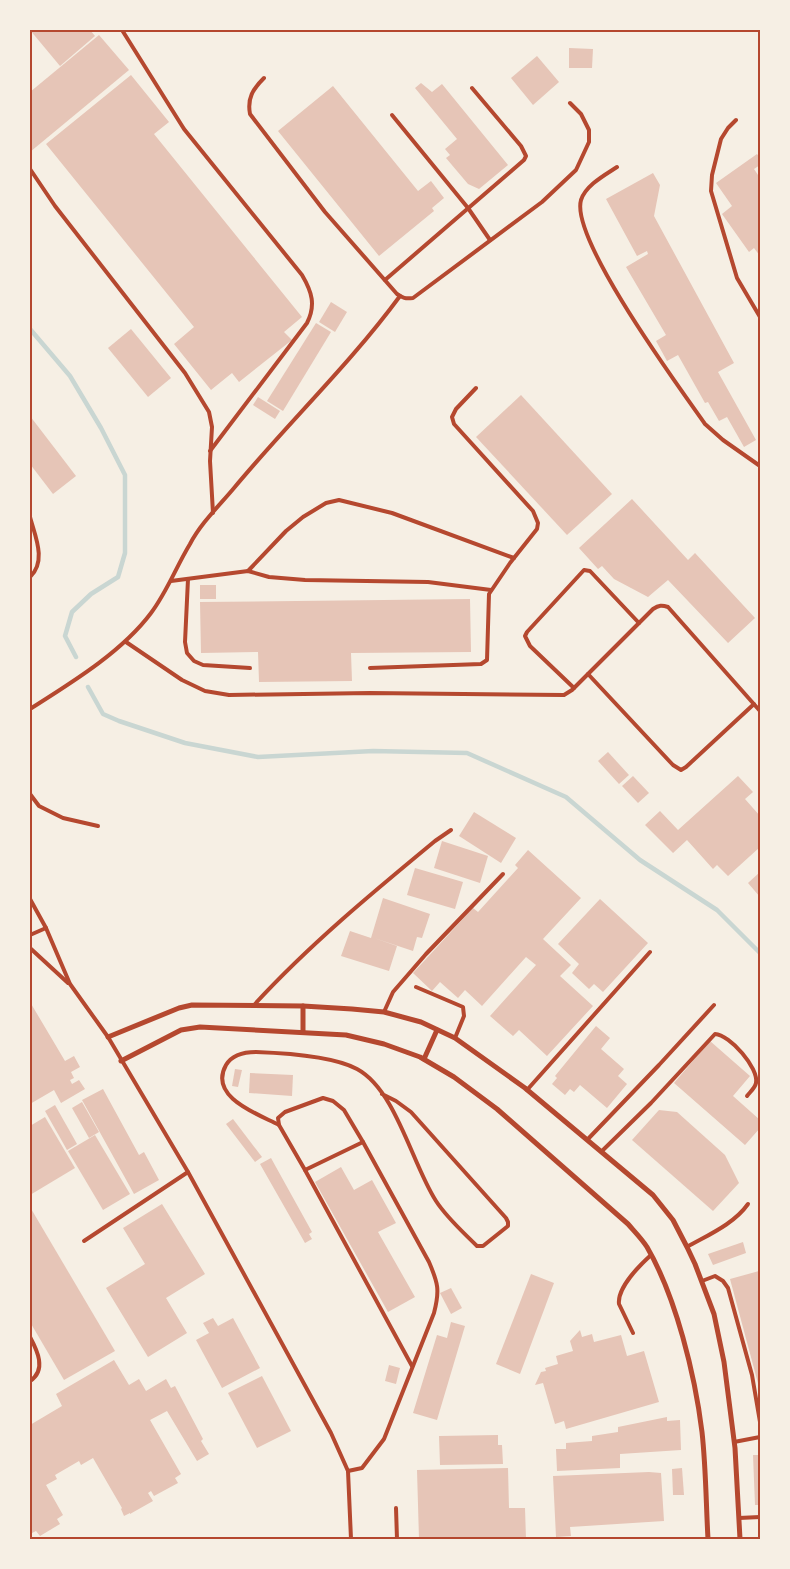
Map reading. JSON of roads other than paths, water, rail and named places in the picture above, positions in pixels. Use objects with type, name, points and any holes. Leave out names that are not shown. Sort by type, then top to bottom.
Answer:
[{"type":"street","points":[[108,1037],[179,1008],[192,1005],[303,1006],[384,1012],[422,1022],[456,1038],[527,1090],[653,1195],[673,1220],[687,1247],[714,1314],[724,1362],[734,1442],[740,1539]]},
{"type":"street","points":[[303,1006],[303,1032]]},
{"type":"street","points":[[121,1061],[181,1030],[200,1026],[346,1034],[384,1044],[424,1059],[454,1077],[490,1103],[628,1224],[646,1245],[661,1275],[674,1309],[695,1390],[702,1433],[708,1539]]},
{"type":"street","points":[[424,1059],[437,1030]]},
{"type":"lane","points":[[122,30],[184,129],[302,275],[314,300],[312,313],[307,323],[210,451]]},
{"type":"lane","points":[[264,78],[255,87],[250,97],[248,104],[250,114],[324,212],[403,298],[412,298],[542,202],[576,170],[589,142],[589,130],[581,114],[570,103]]},
{"type":"lane","points":[[385,280],[524,160],[526,156],[522,146],[472,88]]},
{"type":"lane","points":[[392,115],[468,208],[490,240]]},
{"type":"lane","points":[[736,120],[721,139],[712,175],[711,190],[737,278],[760,317]]},
{"type":"lane","points":[[617,168],[588,189],[582,198],[580,210],[582,222],[612,286],[705,424],[722,440],[760,466]]},
{"type":"lane","points":[[30,169],[55,206],[185,372],[200,395],[209,412],[212,427],[210,451],[213,512]]},
{"type":"lane","points":[[30,709],[66,686],[126,642],[152,612],[190,544],[213,512],[355,352],[400,296]]},
{"type":"lane","points":[[370,668],[481,664],[484,662],[488,656],[488,602],[492,590],[514,558],[534,535],[538,522],[533,511],[454,424],[452,417],[456,409],[476,388]]},
{"type":"lane","points":[[248,572],[286,531],[303,517],[326,503],[339,500],[392,513],[514,558]]},
{"type":"lane","points":[[30,516],[38,551],[38,565],[30,576]]},
{"type":"lane","points":[[574,688],[530,646],[525,636],[526,632],[584,570],[590,571],[639,623]]},
{"type":"lane","points":[[171,581],[248,572],[269,577],[305,580],[428,582],[492,590]]},
{"type":"lane","points":[[188,579],[185,642],[188,653],[194,661],[204,665],[250,668]]},
{"type":"lane","points":[[126,642],[182,680],[205,691],[229,695],[370,693],[564,695],[574,688],[639,623],[658,606],[663,605],[668,607],[760,710]]},
{"type":"lane","points":[[588,674],[673,765],[681,770],[754,704]]},
{"type":"lane","points":[[30,794],[39,806],[63,818],[98,826]]},
{"type":"lane","points":[[254,1005],[279,978],[343,918],[435,840],[451,830]]},
{"type":"lane","points":[[384,1012],[393,992],[426,954],[503,874]]},
{"type":"lane","points":[[30,899],[46,928],[70,984]]},
{"type":"lane","points":[[30,935],[46,928]]},
{"type":"lane","points":[[30,948],[70,984],[108,1037],[188,1172],[332,1432],[348,1471],[351,1539]]},
{"type":"lane","points":[[527,1090],[650,952]]},
{"type":"lane","points":[[416,987],[463,1007],[464,1016],[456,1038]]},
{"type":"lane","points":[[588,1140],[714,1005]]},
{"type":"lane","points":[[602,1151],[651,1104],[716,1034],[723,1036],[736,1046],[755,1075],[755,1086],[747,1096]]},
{"type":"lane","points":[[279,1125],[237,1103],[229,1096],[224,1088],[223,1071],[227,1062],[234,1057],[250,1052],[266,1052],[336,1060],[358,1070],[382,1094],[435,1200],[447,1216],[477,1246],[483,1246],[508,1226],[506,1218],[411,1112],[382,1094]]},
{"type":"lane","points":[[348,1471],[362,1468],[384,1439],[434,1313],[438,1298],[437,1281],[429,1262],[344,1110],[333,1101],[324,1098],[281,1114],[278,1118],[279,1125],[412,1366]]},
{"type":"lane","points":[[305,1170],[363,1142]]},
{"type":"lane","points":[[84,1241],[188,1172]]},
{"type":"lane","points":[[687,1247],[735,1219],[748,1204]]},
{"type":"lane","points":[[633,1333],[618,1299],[623,1288],[651,1255]]},
{"type":"lane","points":[[702,1281],[716,1276],[728,1288],[752,1376],[760,1422]]},
{"type":"lane","points":[[30,1337],[39,1355],[39,1369],[30,1381]]},
{"type":"lane","points":[[734,1442],[760,1436]]},
{"type":"lane","points":[[396,1508],[397,1539]]},
{"type":"lane","points":[[739,1518],[760,1517]]},
{"type":"waterway","points":[[30,329],[70,376],[101,428],[125,475],[125,553],[118,577],[91,594],[72,612],[65,636],[76,657]]},
{"type":"waterway","points":[[88,687],[103,714],[119,721],[185,743],[258,757],[373,751],[467,753],[566,797],[640,860],[717,910],[760,953]]}]
